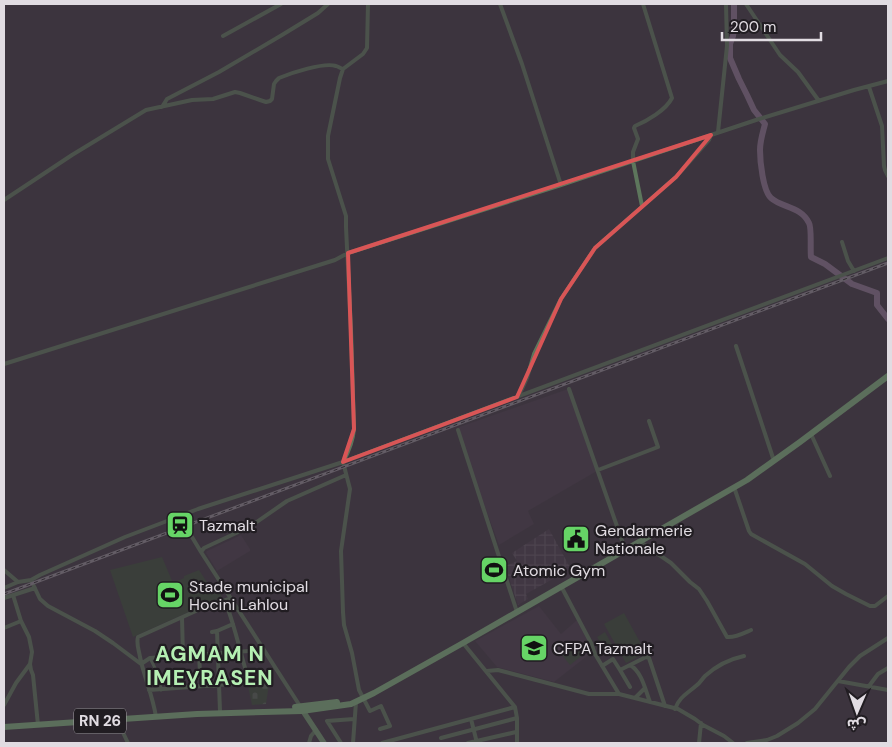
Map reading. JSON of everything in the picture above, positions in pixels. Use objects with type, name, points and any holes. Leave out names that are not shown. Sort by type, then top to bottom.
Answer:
[{"type":"main road","name":"RN 26","points":[[4,727],[301,709],[351,704],[374,694],[734,487],[774,461],[888,376]]},
{"type":"main road","name":"RN 26","points":[[197,714],[220,710],[301,709],[363,698]]},
{"type":"main road","points":[[301,709],[324,743]]},
{"type":"street","points":[[223,36],[281,4]]},
{"type":"street","points":[[162,107],[167,99],[219,72],[282,35],[318,13],[328,4]]},
{"type":"street","points":[[368,4],[367,48],[363,54],[343,69],[328,136],[328,159],[346,216],[348,253],[354,437],[343,462],[350,489],[341,551],[344,625],[359,690],[370,711],[381,706],[390,726],[380,728]]},
{"type":"street","points":[[500,4],[522,64],[561,185]]},
{"type":"street","points":[[642,206],[632,161],[638,139],[634,130],[635,126],[650,120],[672,98],[643,4]]},
{"type":"street","points":[[718,132],[727,46],[726,4]]},
{"type":"street","points":[[746,4],[780,55],[798,72],[819,100]]},
{"type":"street","points":[[4,200],[72,155],[146,110],[192,100],[214,100],[234,92],[266,102],[272,99],[274,84],[279,78],[309,68],[332,65],[343,69]]},
{"type":"street","points":[[4,364],[335,260],[348,253],[561,185],[711,134],[819,100],[888,81]]},
{"type":"street","points":[[869,87],[882,126],[884,166],[888,176]]},
{"type":"street","points":[[516,397],[524,384],[534,354],[561,299],[596,248],[676,177],[709,140],[711,134]]},
{"type":"street","points":[[842,242],[848,261],[854,270]]},
{"type":"street","points":[[4,588],[18,582],[32,580],[167,520],[343,462],[888,258]]},
{"type":"street","points":[[736,346],[774,461]]},
{"type":"street","points":[[570,390],[625,549]]},
{"type":"street","points":[[598,470],[658,447],[649,421]]},
{"type":"street","points":[[458,430],[517,612]]},
{"type":"street","points":[[811,434],[830,476]]},
{"type":"street","points":[[201,552],[204,548],[251,526],[287,500],[346,475]]},
{"type":"street","points":[[734,487],[751,534],[805,564],[832,586],[870,606],[875,606],[888,596]]},
{"type":"street","points":[[192,537],[301,709]]},
{"type":"street","points":[[639,541],[672,563],[699,589],[727,637],[737,636],[751,630]]},
{"type":"street","points":[[4,570],[18,582]]},
{"type":"street","points":[[32,580],[40,599],[48,606],[95,631],[141,664]]},
{"type":"street","points":[[561,586],[592,643],[594,654],[619,694]]},
{"type":"street","points":[[4,598],[35,588]]},
{"type":"street","points":[[13,595],[21,621],[29,637],[32,652],[30,664],[33,675],[38,725]]},
{"type":"street","points":[[156,717],[141,664],[138,637],[207,606],[230,598]]},
{"type":"street","points":[[149,690],[244,683],[247,681],[248,678],[225,600]]},
{"type":"street","points":[[182,618],[183,656]]},
{"type":"street","points":[[4,628],[21,621]]},
{"type":"street","points":[[220,710],[218,653],[215,632],[233,624]]},
{"type":"street","points":[[747,743],[767,740],[798,723],[815,709],[860,656],[888,638]]},
{"type":"street","points":[[463,643],[515,707],[517,743]]},
{"type":"street","points":[[141,664],[150,658],[264,650]]},
{"type":"street","points":[[198,676],[200,672],[200,655]]},
{"type":"street","points":[[675,709],[684,695],[698,685],[705,675],[722,664],[744,656]]},
{"type":"street","points":[[620,670],[646,657],[649,658],[665,706]]},
{"type":"street","points":[[150,658],[157,671],[161,690]]},
{"type":"street","points":[[602,666],[613,659],[630,687]]},
{"type":"street","points":[[4,704],[30,664]]},
{"type":"street","points":[[630,665],[639,673],[650,702]]},
{"type":"street","points":[[869,686],[878,674],[888,668]]},
{"type":"street","points":[[487,671],[498,670],[589,694],[619,694],[665,706],[694,718],[733,743]]},
{"type":"street","points":[[838,681],[888,690]]},
{"type":"street","points":[[635,698],[645,688]]},
{"type":"street","points":[[353,743],[356,702]]},
{"type":"street","points":[[382,743],[515,707]]},
{"type":"street","points":[[441,738],[517,718]]},
{"type":"street","points":[[341,743],[327,721],[354,719]]},
{"type":"street","points":[[471,719],[476,742]]},
{"type":"street","points":[[117,720],[128,743]]},
{"type":"street","points":[[699,743],[701,724]]},
{"type":"street","points":[[309,743],[316,730]]},
{"type":"street","points":[[468,743],[516,732]]},
{"type":"highlighted area","points":[[711,135],[676,177],[595,248],[561,299],[517,397],[343,462],[354,429],[348,253]]},
{"type":"shaded area","points":[[568,389],[597,471],[528,511],[534,524],[499,545],[456,428]]},
{"type":"shaded area","points":[[549,529],[571,569],[526,594],[528,599],[518,605],[505,566],[517,561],[512,553]]},
{"type":"shaded area","points":[[241,535],[250,551],[217,571],[206,553],[207,551]]},
{"type":"shaded area","name":"CFPA Tazmalt","points":[[539,606],[561,634],[577,620],[588,642],[586,643],[591,653],[554,682],[497,667],[475,641]]},
{"type":"green space","name":"Stade municipal Hocini Lahlou","points":[[162,557],[173,583],[199,570],[214,593],[220,592],[222,597],[133,637],[110,570]]},
{"type":"green space","points":[[624,613],[646,653],[626,663],[604,624]]},
{"type":"green space","points":[[605,632],[615,650],[608,655],[597,637]]},
{"type":"green space","points":[[580,641],[588,651],[570,665],[562,655]]},
{"type":"green space","points":[[269,684],[266,704],[252,705],[248,686]]},
{"type":"waterway","points":[[734,4],[734,29],[730,44],[730,58],[754,110],[765,124],[760,143],[760,155],[762,176],[768,194],[775,201],[796,210],[806,217],[810,229],[811,257],[825,264],[852,284],[877,293],[877,305],[888,319]]},
{"type":"railway","points":[[4,594],[888,263]]},
{"type":"place","name":"Tazmalt","points":[[180,525]]},
{"type":"place","name":"Gendarmerie Nationale","points":[[576,539]]},
{"type":"place","name":"Atomic Gym","points":[[494,570]]},
{"type":"place","name":"Stade municipal Hocini Lahlou","points":[[170,595]]},
{"type":"place","name":"CFPA Tazmalt","points":[[534,648]]},
{"type":"district","name":"AGMAM N IMEƔRASEN","points":[[210,666]]}]
